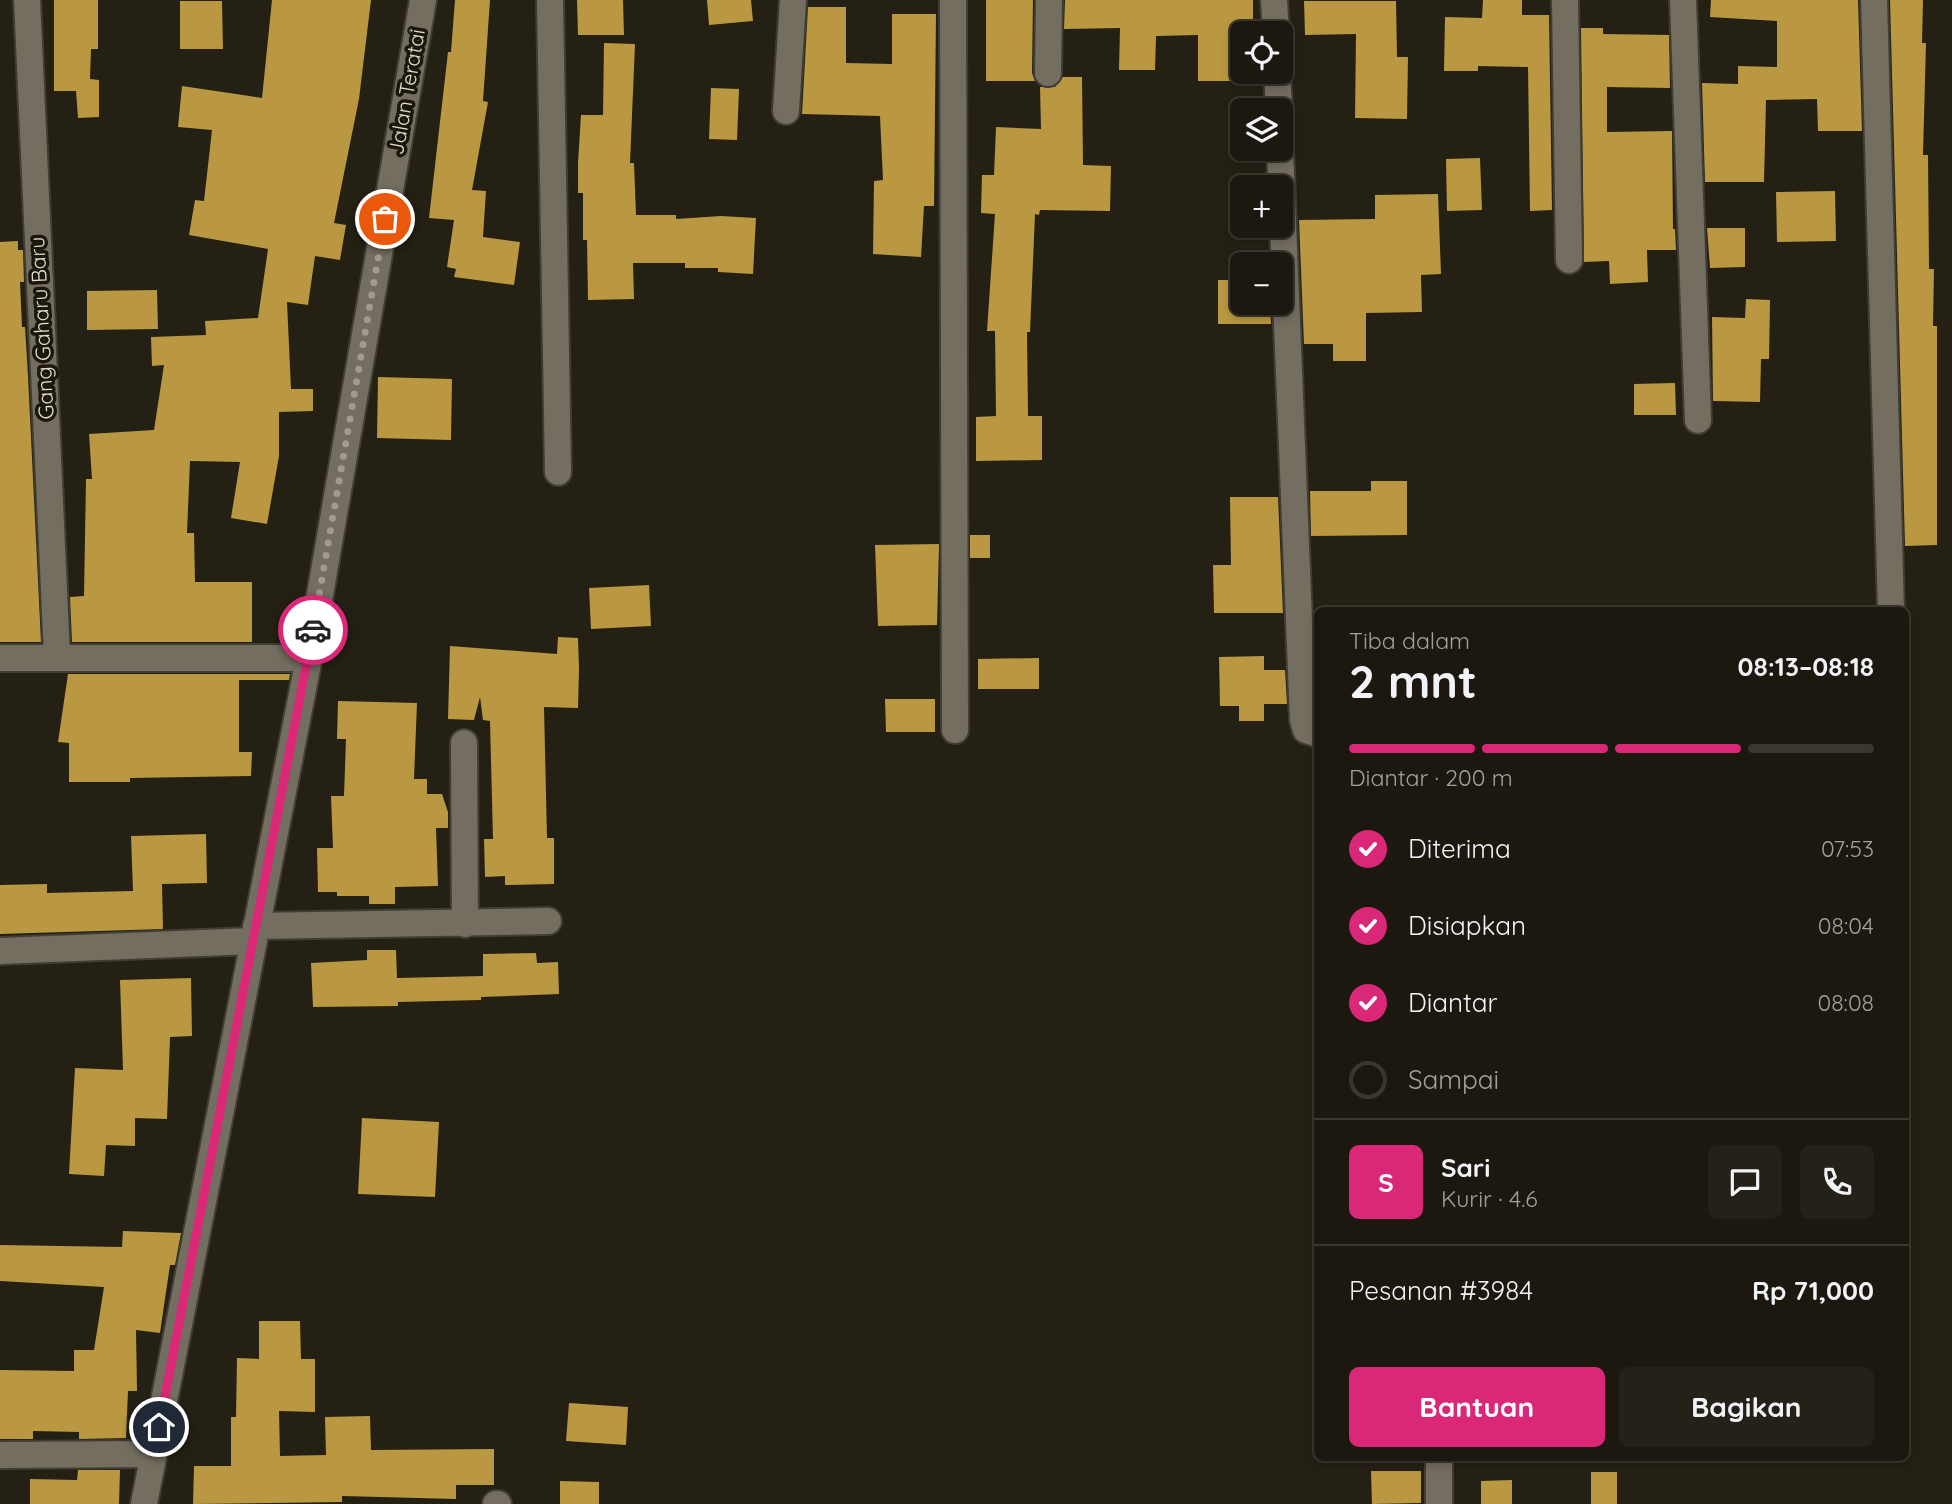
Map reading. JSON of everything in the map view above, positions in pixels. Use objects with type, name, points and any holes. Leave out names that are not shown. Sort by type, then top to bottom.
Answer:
[{"type":"street","name":"Gang Gaharu Baru","points":[[27,0],[57,656]]},
{"type":"street","name":"Jalan Teratai","points":[[144,1504],[309,658],[423,0]]},
{"type":"street","points":[[550,0],[558,472]]},
{"type":"street","points":[[786,111],[793,0]]},
{"type":"street","points":[[953,0],[955,730]]},
{"type":"street","points":[[1048,73],[1049,0]]},
{"type":"street","points":[[1274,0],[1275,21]]},
{"type":"street","points":[[1565,0],[1569,260]]},
{"type":"street","points":[[1683,0],[1698,420]]},
{"type":"street","points":[[1874,0],[1891,607]]},
{"type":"street","points":[[1280,161],[1303,720],[1306,730],[1314,733]]},
{"type":"street","points":[[0,658],[309,658]]},
{"type":"street","points":[[464,743],[466,924]]},
{"type":"street","points":[[0,951],[255,934],[548,920]]},
{"type":"street","points":[[0,1455],[154,1454]]},
{"type":"street","points":[[1439,1461],[1440,1504]]},
{"type":"building","points":[[54,0],[98,0],[98,49],[91,49],[90,79],[99,80],[99,117],[78,118],[76,91],[54,91]]},
{"type":"building","points":[[272,0],[371,0],[359,99],[334,223],[346,225],[340,260],[315,256],[308,305],[287,302],[291,389],[313,389],[313,411],[279,412],[279,456],[267,524],[231,518],[240,462],[190,461],[187,533],[194,533],[195,582],[252,582],[252,642],[72,642],[70,597],[84,596],[86,479],[92,479],[89,434],[154,430],[164,365],[152,366],[151,337],[206,335],[205,321],[258,318],[268,249],[189,235],[195,200],[204,201],[212,130],[178,127],[182,86],[262,98]]},
{"type":"building","points":[[455,0],[490,0],[483,101],[488,102],[472,190],[486,191],[483,237],[520,242],[514,285],[454,277],[456,269],[447,267],[454,220],[429,218],[448,52],[451,52]]},
{"type":"building","points":[[577,0],[623,0],[624,35],[578,35]]},
{"type":"building","points":[[707,0],[751,0],[753,21],[709,25]]},
{"type":"building","points":[[986,0],[1033,0],[1032,73],[1035,81],[986,81]]},
{"type":"building","points":[[1065,0],[1253,0],[1253,21],[1230,21],[1230,81],[1198,81],[1198,35],[1156,36],[1155,70],[1119,70],[1120,28],[1064,29]]},
{"type":"building","points":[[1483,0],[1522,0],[1522,15],[1549,15],[1552,210],[1530,211],[1528,67],[1478,66],[1478,71],[1444,71],[1445,17],[1482,18]]},
{"type":"building","points":[[1711,0],[1858,0],[1862,131],[1818,131],[1817,99],[1766,100],[1764,182],[1705,182],[1702,83],[1738,84],[1738,66],[1777,67],[1777,21],[1710,17]]},
{"type":"building","points":[[1890,0],[1923,0],[1922,43],[1926,43],[1923,155],[1928,155],[1929,269],[1934,269],[1933,326],[1937,326],[1937,545],[1905,546]]},
{"type":"building","points":[[180,1],[222,1],[223,49],[180,49]]},
{"type":"building","points":[[1304,1],[1396,1],[1397,57],[1408,57],[1407,119],[1355,118],[1356,34],[1305,35]]},
{"type":"building","points":[[808,7],[846,7],[846,63],[892,64],[892,14],[936,14],[934,206],[924,206],[921,257],[873,254],[874,181],[883,180],[880,116],[802,114]]},
{"type":"building","points":[[1581,28],[1603,28],[1603,34],[1669,35],[1670,88],[1607,87],[1607,132],[1672,131],[1673,229],[1676,250],[1647,250],[1648,282],[1610,284],[1609,261],[1584,262]]},
{"type":"building","points":[[604,43],[635,44],[630,163],[634,163],[636,215],[676,215],[676,219],[721,216],[756,218],[753,274],[718,272],[718,268],[685,268],[685,263],[633,263],[634,299],[588,300],[587,240],[583,240],[583,193],[578,193],[578,163],[581,115],[603,115]]},
{"type":"building","points":[[1063,77],[1082,77],[1083,165],[1111,166],[1110,211],[1040,210],[1039,215],[1035,214],[1030,332],[1027,332],[1028,416],[1042,416],[1042,460],[976,461],[976,417],[996,416],[995,331],[987,331],[995,214],[981,213],[982,175],[994,175],[996,127],[1041,129],[1040,87],[1055,87]]},
{"type":"building","points":[[711,88],[739,89],[737,140],[709,139]]},
{"type":"building","points":[[1480,158],[1482,210],[1447,211],[1446,159]]},
{"type":"building","points":[[1835,191],[1836,241],[1777,242],[1776,192]]},
{"type":"building","points":[[1438,194],[1441,274],[1421,275],[1422,312],[1366,313],[1366,361],[1333,361],[1333,344],[1304,344],[1299,220],[1375,219],[1375,195]]},
{"type":"building","points":[[1707,228],[1745,228],[1745,267],[1710,268]]},
{"type":"building","points":[[18,241],[18,250],[23,250],[24,282],[20,282],[22,327],[25,327],[28,376],[41,642],[0,642],[0,242]]},
{"type":"building","points":[[1218,280],[1230,280],[1230,315],[1271,315],[1271,324],[1218,324]]},
{"type":"building","points":[[157,290],[158,329],[87,330],[87,291]]},
{"type":"building","points":[[1746,299],[1770,300],[1769,359],[1761,359],[1760,402],[1713,401],[1712,317],[1745,318]]},
{"type":"building","points":[[378,377],[452,379],[451,440],[377,438]]},
{"type":"building","points":[[1675,383],[1676,415],[1634,415],[1634,384]]},
{"type":"building","points":[[1371,481],[1407,481],[1407,535],[1311,536],[1310,491],[1371,491]]},
{"type":"building","points":[[1230,497],[1278,497],[1283,613],[1214,613],[1213,565],[1231,565]]},
{"type":"building","points":[[970,535],[990,535],[990,558],[970,558]]},
{"type":"building","points":[[939,544],[937,625],[878,626],[875,545]]},
{"type":"building","points":[[649,585],[651,626],[591,629],[589,588]]},
{"type":"building","points":[[558,637],[578,638],[579,669],[578,708],[544,707],[547,838],[554,838],[554,884],[505,885],[505,876],[485,877],[484,839],[493,839],[490,721],[483,720],[480,697],[474,720],[448,719],[450,646],[557,654]]},
{"type":"building","points":[[1264,656],[1264,670],[1285,670],[1287,704],[1264,704],[1264,721],[1239,721],[1239,706],[1220,706],[1219,657]]},
{"type":"building","points":[[1039,658],[1039,689],[978,689],[978,659]]},
{"type":"building","points":[[68,674],[290,674],[289,680],[239,680],[239,752],[252,752],[251,776],[69,782],[69,743],[58,742]]},
{"type":"building","points":[[885,699],[935,699],[935,732],[886,732]]},
{"type":"building","points":[[338,701],[417,703],[414,779],[427,779],[427,794],[442,794],[448,812],[448,828],[436,828],[438,886],[395,887],[395,904],[369,904],[369,896],[337,896],[337,892],[318,892],[317,848],[333,848],[331,796],[344,796],[346,739],[337,739]]},
{"type":"building","points":[[206,834],[207,883],[162,884],[163,929],[0,934],[0,885],[47,884],[47,893],[133,891],[131,836]]},
{"type":"building","points":[[367,950],[396,950],[397,978],[483,976],[483,954],[536,953],[537,963],[558,962],[559,994],[481,997],[481,1000],[398,1002],[398,1006],[313,1007],[311,963],[367,960]]},
{"type":"building","points":[[191,978],[192,1036],[170,1037],[167,1119],[135,1118],[135,1146],[106,1145],[104,1176],[69,1174],[75,1068],[123,1070],[120,980]]},
{"type":"building","points":[[362,1118],[439,1122],[435,1197],[358,1194]]},
{"type":"building","points":[[123,1231],[181,1233],[175,1265],[170,1265],[160,1333],[136,1330],[137,1391],[128,1391],[126,1438],[79,1439],[79,1432],[33,1431],[33,1439],[0,1439],[0,1370],[74,1371],[74,1350],[94,1350],[104,1287],[0,1281],[0,1245],[122,1247]]},
{"type":"building","points":[[259,1321],[300,1321],[301,1359],[315,1359],[315,1412],[279,1411],[280,1456],[326,1455],[325,1417],[370,1416],[371,1450],[494,1449],[494,1485],[456,1485],[456,1499],[342,1496],[342,1502],[193,1504],[194,1466],[231,1466],[231,1417],[236,1417],[237,1358],[259,1359]]},
{"type":"building","points":[[569,1403],[628,1407],[626,1445],[566,1441]]},
{"type":"building","points":[[78,1470],[120,1470],[119,1504],[30,1504],[30,1479],[77,1480]]},
{"type":"building","points":[[1371,1471],[1421,1471],[1421,1503],[1372,1504]]},
{"type":"building","points":[[1591,1472],[1617,1472],[1617,1504],[1591,1504]]},
{"type":"building","points":[[1512,1480],[1512,1504],[1481,1504],[1481,1481]]},
{"type":"building","points":[[560,1481],[599,1482],[599,1504],[560,1504]]},
{"type":"way so far","points":[[313,630],[385,219]]},
{"type":"route","points":[[159,1427],[313,630]]}]
